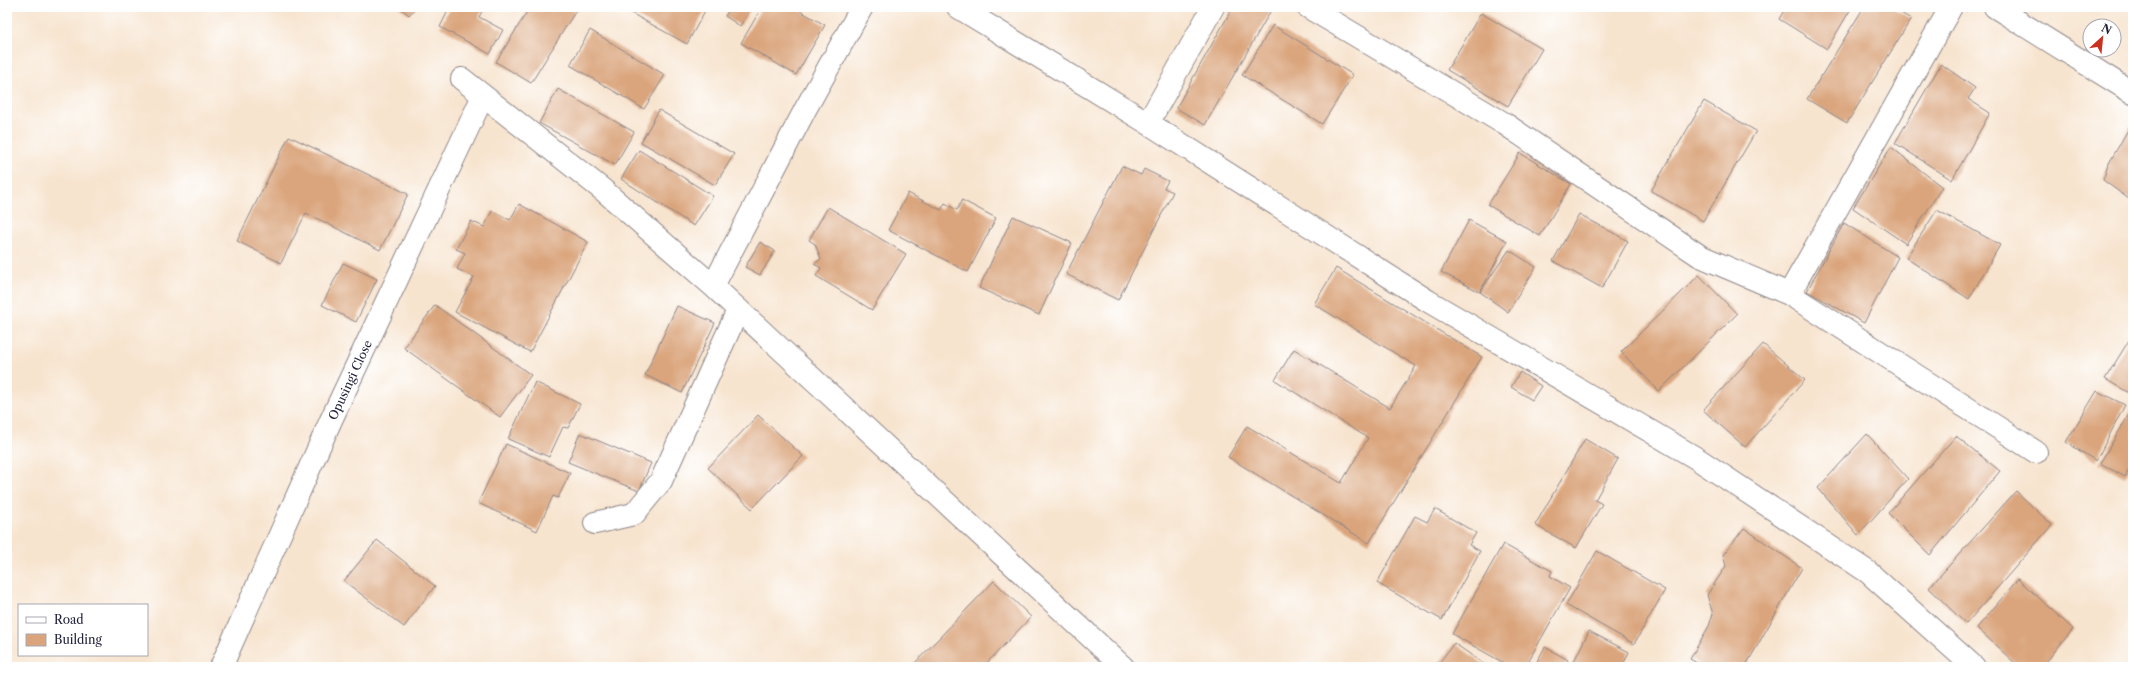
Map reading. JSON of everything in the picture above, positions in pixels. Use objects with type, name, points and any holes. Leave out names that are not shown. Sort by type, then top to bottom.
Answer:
[{"type":"street","points":[[713,286],[785,148],[862,7]]},
{"type":"street","points":[[958,7],[1148,123],[1428,301],[1703,462],[1868,572],[1974,667]]},
{"type":"street","points":[[1148,123],[1213,7]]},
{"type":"street","points":[[1308,7],[1505,124],[1700,256],[1789,294],[2036,452]]},
{"type":"street","points":[[1789,294],[1951,7]]},
{"type":"street","points":[[1995,7],[2133,93]]},
{"type":"street","points":[[462,78],[603,190],[713,286],[1123,667]]},
{"type":"street","name":"Opusingi Close","points":[[221,667],[331,420],[483,96]]},
{"type":"street","points":[[595,523],[634,514],[661,481],[738,310]]},
{"type":"building","points":[[399,7],[416,7],[409,15]]},
{"type":"building","points":[[450,7],[484,7],[479,17],[503,30],[490,54],[440,27]]},
{"type":"building","points":[[530,7],[578,7],[531,83],[496,62]]},
{"type":"building","points":[[620,7],[707,7],[687,44]]},
{"type":"building","points":[[731,7],[752,7],[740,26],[725,16]]},
{"type":"building","points":[[762,7],[793,7],[825,25],[796,75],[741,43]]},
{"type":"building","points":[[1233,7],[1273,7],[1205,125],[1176,108]]},
{"type":"building","points":[[1786,7],[1852,7],[1827,49],[1779,19]]},
{"type":"building","points":[[1864,7],[1891,7],[1911,19],[1847,123],[1807,99]]},
{"type":"building","points":[[1481,13],[1542,49],[1508,106],[1447,70]]},
{"type":"building","points":[[1273,25],[1353,75],[1322,124],[1242,75]]},
{"type":"building","points":[[590,30],[665,75],[644,109],[570,65]]},
{"type":"building","points":[[1941,64],[1975,88],[1968,99],[1990,113],[1952,180],[1895,143]]},
{"type":"building","points":[[558,89],[634,132],[615,165],[539,123]]},
{"type":"building","points":[[1704,101],[1756,131],[1703,221],[1651,191]]},
{"type":"building","points":[[659,110],[734,154],[715,185],[641,142]]},
{"type":"building","points":[[2133,121],[2133,202],[2103,180],[2108,165]]},
{"type":"building","points":[[289,136],[408,194],[380,250],[306,213],[281,263],[237,241]]},
{"type":"building","points":[[1891,147],[1942,187],[1906,244],[1853,208]]},
{"type":"building","points":[[639,150],[713,196],[694,226],[621,179]]},
{"type":"building","points":[[1520,153],[1571,184],[1540,236],[1488,205]]},
{"type":"building","points":[[1122,166],[1141,175],[1144,169],[1168,181],[1164,188],[1173,192],[1118,300],[1066,274]]},
{"type":"building","points":[[908,193],[941,210],[945,203],[957,210],[962,200],[996,218],[968,272],[888,230]]},
{"type":"building","points":[[519,204],[588,242],[530,352],[455,312],[474,277],[457,269],[465,253],[456,249],[471,221],[484,227],[492,211],[510,220]]},
{"type":"building","points":[[828,207],[906,254],[872,310],[816,276],[821,268],[814,264],[821,259],[815,244],[809,240]]},
{"type":"building","points":[[1937,210],[2000,245],[1969,299],[1906,258]]},
{"type":"building","points":[[1579,214],[1628,241],[1602,288],[1553,261]]},
{"type":"building","points":[[1013,216],[1072,243],[1039,315],[979,288]]},
{"type":"building","points":[[1469,220],[1507,241],[1480,292],[1441,272]]},
{"type":"building","points":[[1844,223],[1898,257],[1864,323],[1807,291]]},
{"type":"building","points":[[760,242],[775,251],[760,275],[745,267]]},
{"type":"building","points":[[1509,250],[1536,267],[1508,312],[1480,292]]},
{"type":"building","points":[[343,263],[377,279],[356,322],[322,305]]},
{"type":"building","points":[[1336,268],[1482,357],[1369,543],[1228,457],[1247,426],[1341,483],[1368,438],[1275,380],[1294,349],[1390,408],[1416,366],[1314,304]]},
{"type":"building","points":[[1699,275],[1737,314],[1659,391],[1621,352]]},
{"type":"building","points":[[435,305],[531,375],[500,417],[404,348]]},
{"type":"building","points":[[677,306],[715,323],[682,393],[645,375]]},
{"type":"building","points":[[2133,334],[2133,391],[2131,394],[2105,379]]},
{"type":"building","points":[[1763,344],[1805,380],[1745,447],[1703,410]]},
{"type":"building","points":[[1520,372],[1541,386],[1532,400],[1511,387]]},
{"type":"building","points":[[535,382],[580,404],[568,428],[563,427],[549,457],[508,439]]},
{"type":"building","points":[[2097,391],[2125,405],[2096,461],[2066,442]]},
{"type":"building","points":[[2133,408],[2133,463],[2125,477],[2100,463]]},
{"type":"building","points":[[758,415],[803,456],[752,509],[708,468]]},
{"type":"building","points":[[580,433],[651,463],[639,491],[568,462]]},
{"type":"building","points":[[1867,434],[1908,479],[1858,535],[1818,488]]},
{"type":"building","points":[[1956,436],[2000,471],[1930,555],[1888,513]]},
{"type":"building","points":[[1585,439],[1618,459],[1595,500],[1602,504],[1576,548],[1535,525]]},
{"type":"building","points":[[506,444],[570,473],[558,498],[553,496],[537,531],[478,503]]},
{"type":"building","points":[[2016,491],[2052,525],[1966,624],[1929,588]]},
{"type":"building","points":[[1435,509],[1476,533],[1469,545],[1480,551],[1442,620],[1377,583],[1415,516],[1427,522]]},
{"type":"building","points":[[1744,528],[1802,568],[1745,667],[1704,667],[1690,659],[1709,626],[1713,614],[1707,595],[1726,566],[1723,555]]},
{"type":"building","points":[[377,540],[435,586],[404,627],[344,581]]},
{"type":"building","points":[[1503,544],[1552,571],[1550,576],[1570,588],[1525,667],[1511,667],[1452,634]]},
{"type":"building","points":[[1597,551],[1665,590],[1634,644],[1566,605]]},
{"type":"building","points":[[2018,579],[2073,629],[2042,667],[2019,667],[1977,628]]},
{"type":"building","points":[[994,581],[1031,617],[983,667],[911,667]]},
{"type":"building","points":[[1589,631],[1629,652],[1622,667],[1571,667]]},
{"type":"building","points":[[1454,643],[1488,667],[1436,667]]},
{"type":"building","points":[[1545,647],[1568,660],[1564,667],[1534,667]]}]
